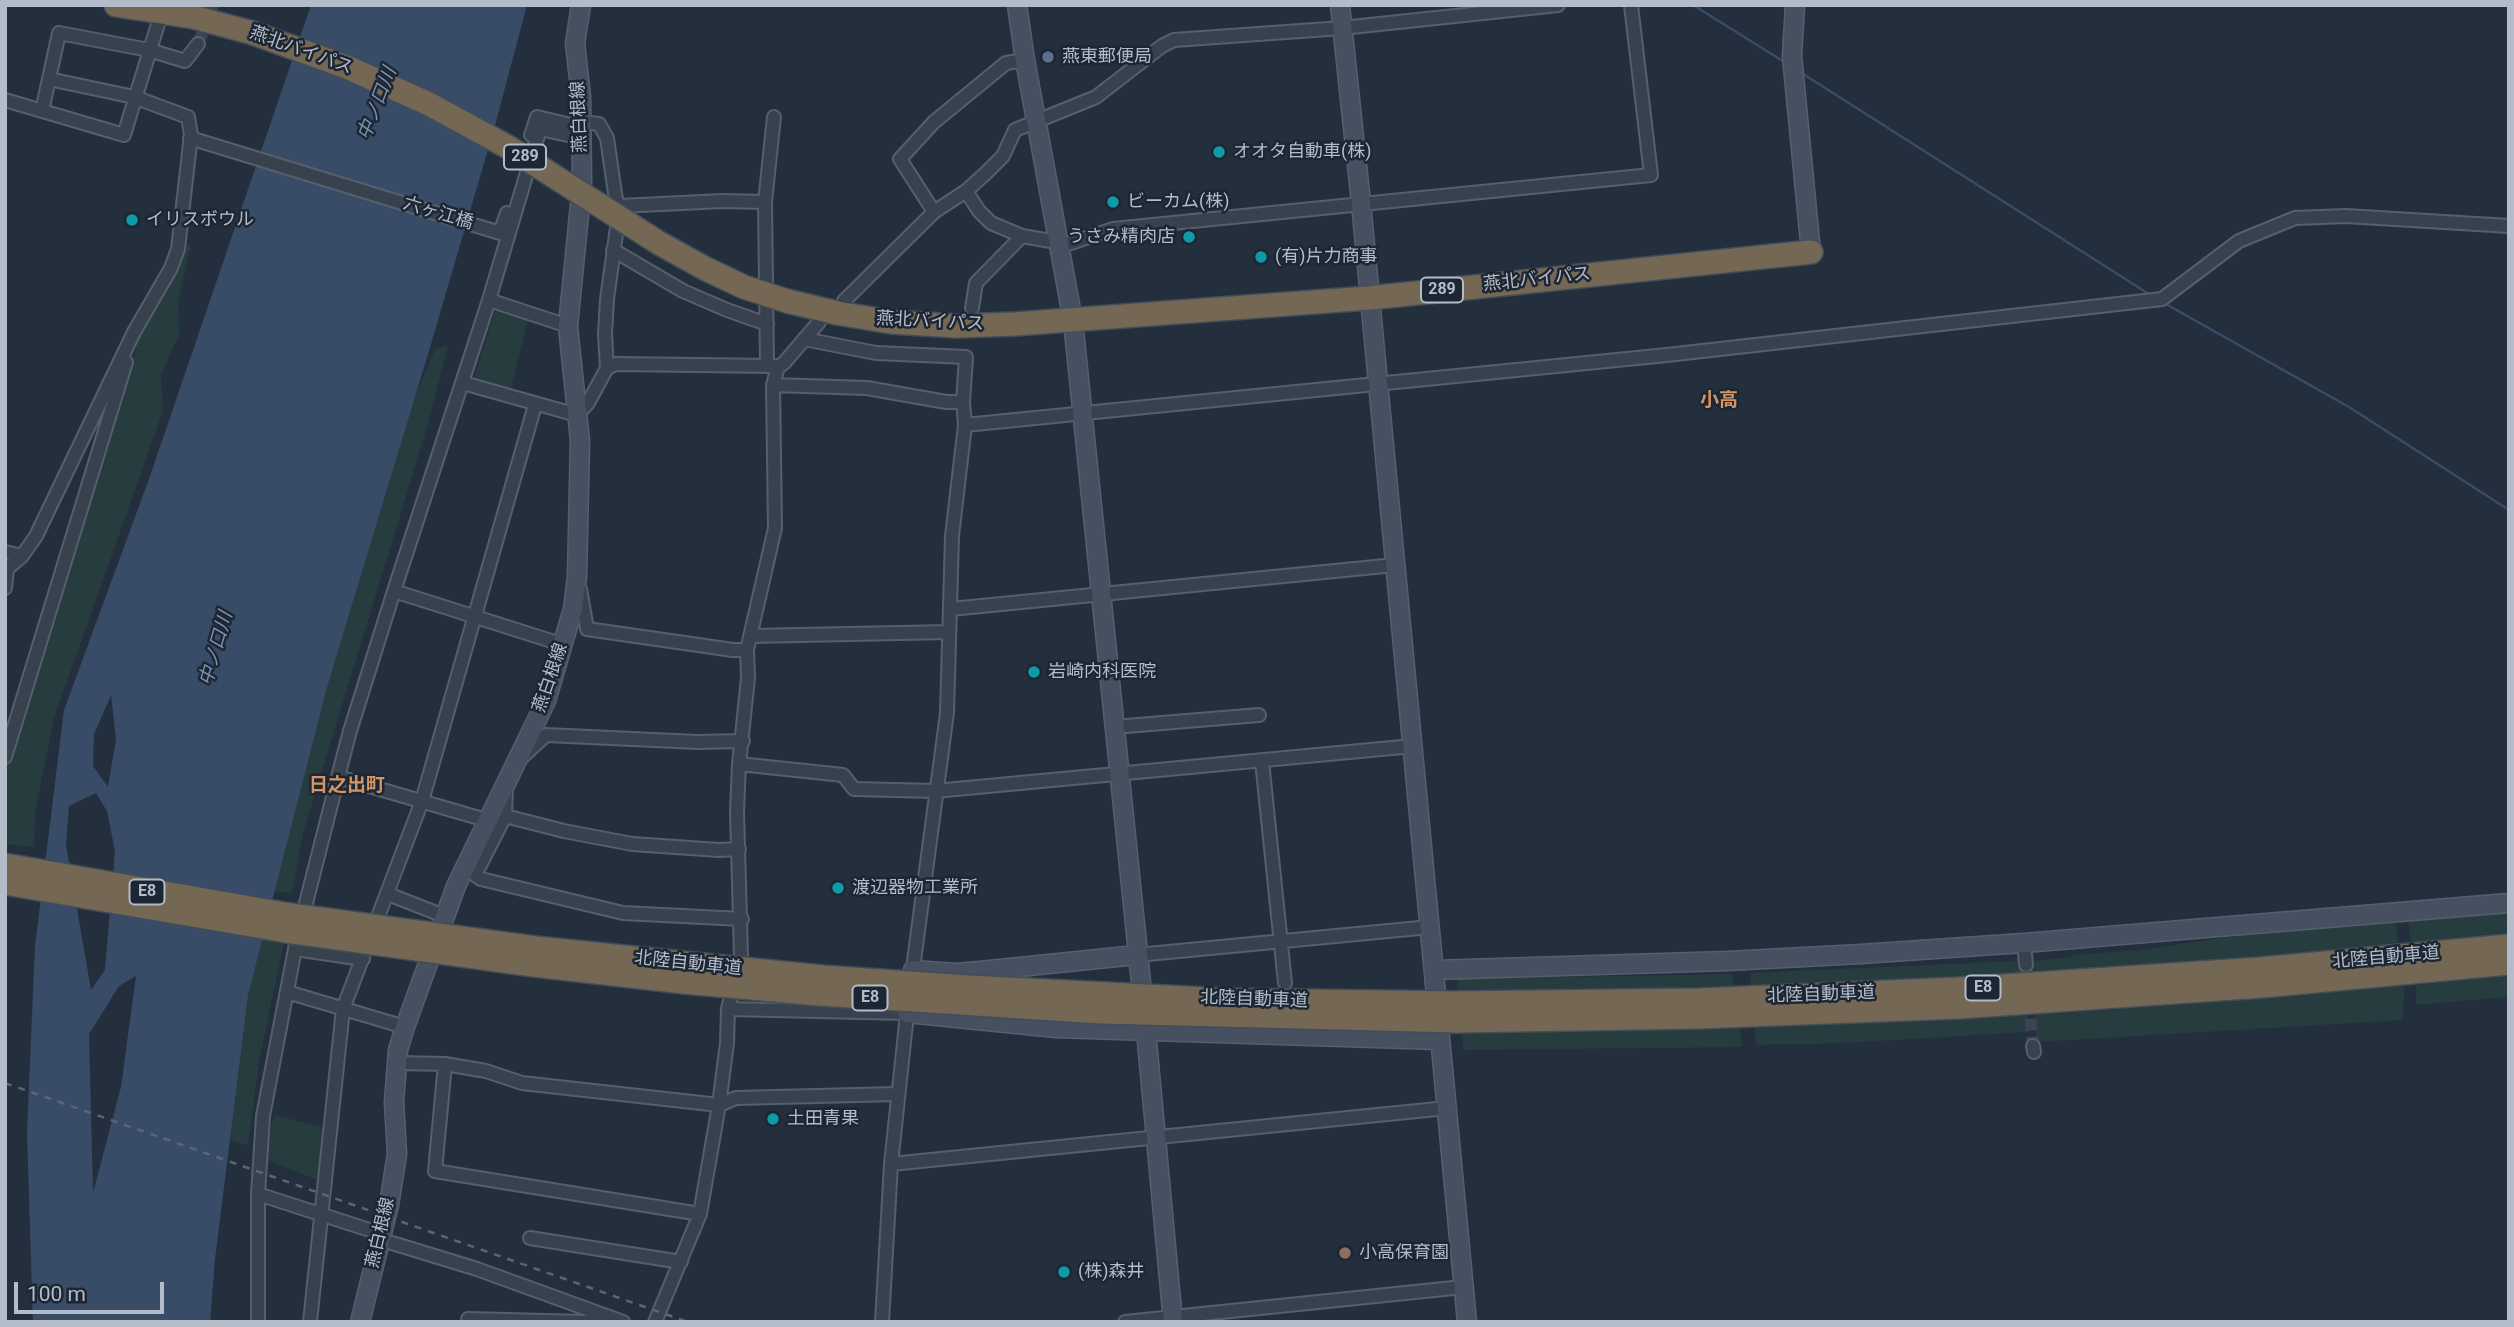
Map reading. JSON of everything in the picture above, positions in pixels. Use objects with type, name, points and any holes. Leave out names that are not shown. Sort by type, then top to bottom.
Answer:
[{"type":"highway","name":"燕北バイパス","points":[[116,5],[193,17],[253,33],[315,54],[429,104],[508,147],[659,243],[706,269],[744,287],[837,313],[926,325],[984,326],[1073,321],[1369,298],[1811,252]]},
{"type":"highway","name":"北陸自動車道","points":[[5,865],[145,891],[386,929],[535,948],[771,972],[968,987],[1456,1012],[1958,989],[2246,970],[2509,946]]},
{"type":"highway","name":"北陸自動車道","points":[[5,883],[300,933],[684,982],[1101,1012],[1456,1012],[1697,1017],[1959,1007],[2262,986],[2509,963]]},
{"type":"street","name":"燕白根線","points":[[360,1322],[387,1238],[397,1154],[394,1102],[398,1050],[444,916],[486,820],[546,701],[573,609],[578,577],[580,441],[568,326],[582,184],[575,43],[581,5]]},
{"type":"street","points":[[1017,5],[1035,120],[1073,321],[1173,1319]]},
{"type":"street","points":[[1340,5],[1467,1322]]},
{"type":"street","points":[[844,302],[934,212],[966,191],[1003,156],[1015,130],[1096,97],[1162,46],[1174,40],[1342,28],[1558,5]]},
{"type":"street","points":[[966,191],[991,223],[1022,236],[1074,243],[1113,229],[1651,175],[1631,5]]},
{"type":"street","points":[[1795,5],[1792,56],[1811,252]]},
{"type":"street","points":[[5,100],[124,135],[158,24]]},
{"type":"street","points":[[43,111],[59,33],[149,50],[185,61],[198,44]]},
{"type":"street","points":[[934,212],[900,159],[934,122],[1006,63],[1025,61]]},
{"type":"street","points":[[5,589],[7,569],[22,556],[36,536],[138,324],[171,268],[178,249],[190,138],[188,117],[134,97],[49,79]]},
{"type":"street","name":"六ヶ江橋","points":[[190,138],[500,233],[537,117],[571,125],[578,132]]},
{"type":"street","points":[[655,1322],[699,1214],[719,1105],[727,1043],[728,1009],[741,957],[737,811],[748,678],[747,650],[775,528],[773,366],[766,324],[765,202],[774,117]]},
{"type":"street","points":[[257,1322],[257,1194],[263,1116],[295,949],[350,731],[463,383],[540,129],[578,132],[599,124],[607,138],[616,200],[620,205],[605,334],[607,368],[589,403],[577,415],[463,383]]},
{"type":"street","points":[[620,205],[765,202]]},
{"type":"street","points":[[965,425],[1829,338],[2162,299],[2239,241],[2295,218],[2346,216],[2509,226]]},
{"type":"street","points":[[972,308],[976,282],[1022,236]]},
{"type":"street","points":[[613,250],[683,290],[766,324]]},
{"type":"street","points":[[489,300],[568,326]]},
{"type":"street","points":[[607,368],[616,363],[773,366],[819,322]]},
{"type":"street","points":[[6,752],[138,324]]},
{"type":"street","points":[[804,339],[876,353],[966,357],[963,402],[965,425],[952,536],[947,713],[897,1094],[883,1322]]},
{"type":"street","points":[[773,386],[867,388],[946,402],[963,402]]},
{"type":"street","points":[[310,1322],[343,1009],[422,801],[535,405]]},
{"type":"street","points":[[5,552],[22,556]]},
{"type":"street","points":[[951,609],[1395,565]]},
{"type":"street","points":[[578,577],[587,629],[747,650]]},
{"type":"street","points":[[394,591],[564,645]]},
{"type":"street","points":[[750,636],[949,632]]},
{"type":"street","points":[[1114,727],[1259,715]]},
{"type":"street","points":[[516,762],[546,734],[697,742],[743,741]]},
{"type":"street","points":[[739,765],[844,775],[854,789],[935,791],[1413,746]]},
{"type":"street","points":[[1262,761],[1285,983]]},
{"type":"street","points":[[338,777],[486,820]]},
{"type":"street","points":[[506,781],[505,816],[475,875],[481,879],[623,913],[742,919]]},
{"type":"street","points":[[505,816],[632,844],[739,849]]},
{"type":"street","points":[[388,894],[444,916]]},
{"type":"street","points":[[1434,970],[1728,961],[2024,943],[2509,903]]},
{"type":"street","points":[[913,970],[968,972],[1430,927]]},
{"type":"street","points":[[2024,943],[2026,965]]},
{"type":"street","points":[[295,949],[363,959]]},
{"type":"street","points":[[287,992],[405,1027]]},
{"type":"street","points":[[728,1009],[907,1013],[1056,1028],[1439,1040]]},
{"type":"street","points":[[397,1063],[445,1064],[486,1071],[522,1083],[719,1105],[736,1098],[897,1094]]},
{"type":"street","points":[[445,1064],[435,1171],[699,1214]]},
{"type":"street","points":[[891,1164],[1447,1108]]},
{"type":"street","points":[[257,1194],[321,1214],[623,1322]]},
{"type":"street","points":[[530,1238],[681,1262]]},
{"type":"street","points":[[1125,1322],[1463,1287]]},
{"type":"street","points":[[468,1318],[584,1322],[610,1317]]},
{"type":"green space","points":[[184,244],[191,245],[178,302],[179,335],[161,374],[163,411],[54,718],[35,812],[34,847],[5,844],[5,770],[143,325]]},
{"type":"green space","points":[[495,310],[528,320],[510,393],[473,382]]},
{"type":"green space","points":[[448,346],[428,424],[303,833],[292,894],[266,889],[399,435],[435,349]]},
{"type":"green space","points":[[2509,912],[2509,936],[2411,944],[2407,913]]},
{"type":"green space","points":[[2396,917],[2398,947],[2112,971],[2031,975],[2031,966],[2036,961],[2072,955],[2142,950],[2335,921]]},
{"type":"green space","points":[[256,937],[284,941],[259,1062],[248,1145],[224,1138]]},
{"type":"green space","points":[[2018,961],[2021,963],[2022,975],[1751,988],[1750,973]]},
{"type":"green space","points":[[1732,974],[1735,989],[1458,994],[1457,979]]},
{"type":"green space","points":[[2509,976],[2509,997],[2416,1005],[2416,985]]},
{"type":"green space","points":[[2404,985],[2403,1020],[2037,1042],[2034,1013],[2054,1014],[2307,995]]},
{"type":"green space","points":[[2028,1015],[2029,1032],[1843,1043],[1757,1045],[1754,1027]]},
{"type":"green space","points":[[1740,1028],[1742,1047],[1463,1050],[1462,1033]]},
{"type":"green space","points":[[274,1115],[326,1128],[320,1181],[262,1158]]},
{"type":"water","name":"中ノ口川","points":[[311,5],[527,5],[431,344],[327,687],[248,995],[215,1259],[210,1322],[33,1322],[27,1133],[35,946],[64,710],[149,479]],"holes":[[[111,695],[116,739],[108,787],[93,766],[94,734]],[[96,793],[107,811],[115,851],[105,970],[91,990],[66,845],[69,806]],[[136,976],[121,1087],[93,1193],[89,1034],[119,986]]]},
{"type":"waterway","points":[[1693,5],[1786,63]]},
{"type":"waterway","points":[[1800,72],[2152,296]]},
{"type":"waterway","points":[[2164,303],[2349,407],[2509,510]]},
{"type":"tunnel","points":[[198,44],[213,5]]},
{"type":"tunnel","points":[[2026,965],[2033,1046]]},
{"type":"railway","points":[[5,1083],[688,1322]]},
{"type":"place","name":"燕東郵便局","points":[[1048,57]]},
{"type":"place","name":"オオタ自動車(株)","points":[[1219,152]]},
{"type":"place","name":"ビーカム(株)","points":[[1113,202]]},
{"type":"place","name":"イリスボウル","points":[[132,220]]},
{"type":"place","name":"うさみ精肉店","points":[[1189,237]]},
{"type":"place","name":"(有)片力商事","points":[[1261,257]]},
{"type":"place","name":"岩崎内科医院","points":[[1034,672]]},
{"type":"place","name":"渡辺器物工業所","points":[[838,888]]},
{"type":"place","name":"土田青果","points":[[773,1119]]},
{"type":"place","name":"小高保育園","points":[[1345,1253]]},
{"type":"place","name":"(株)森井","points":[[1064,1272]]},
{"type":"district","name":"小高","points":[[1719,401]]},
{"type":"district","name":"日之出町","points":[[347,786]]}]
